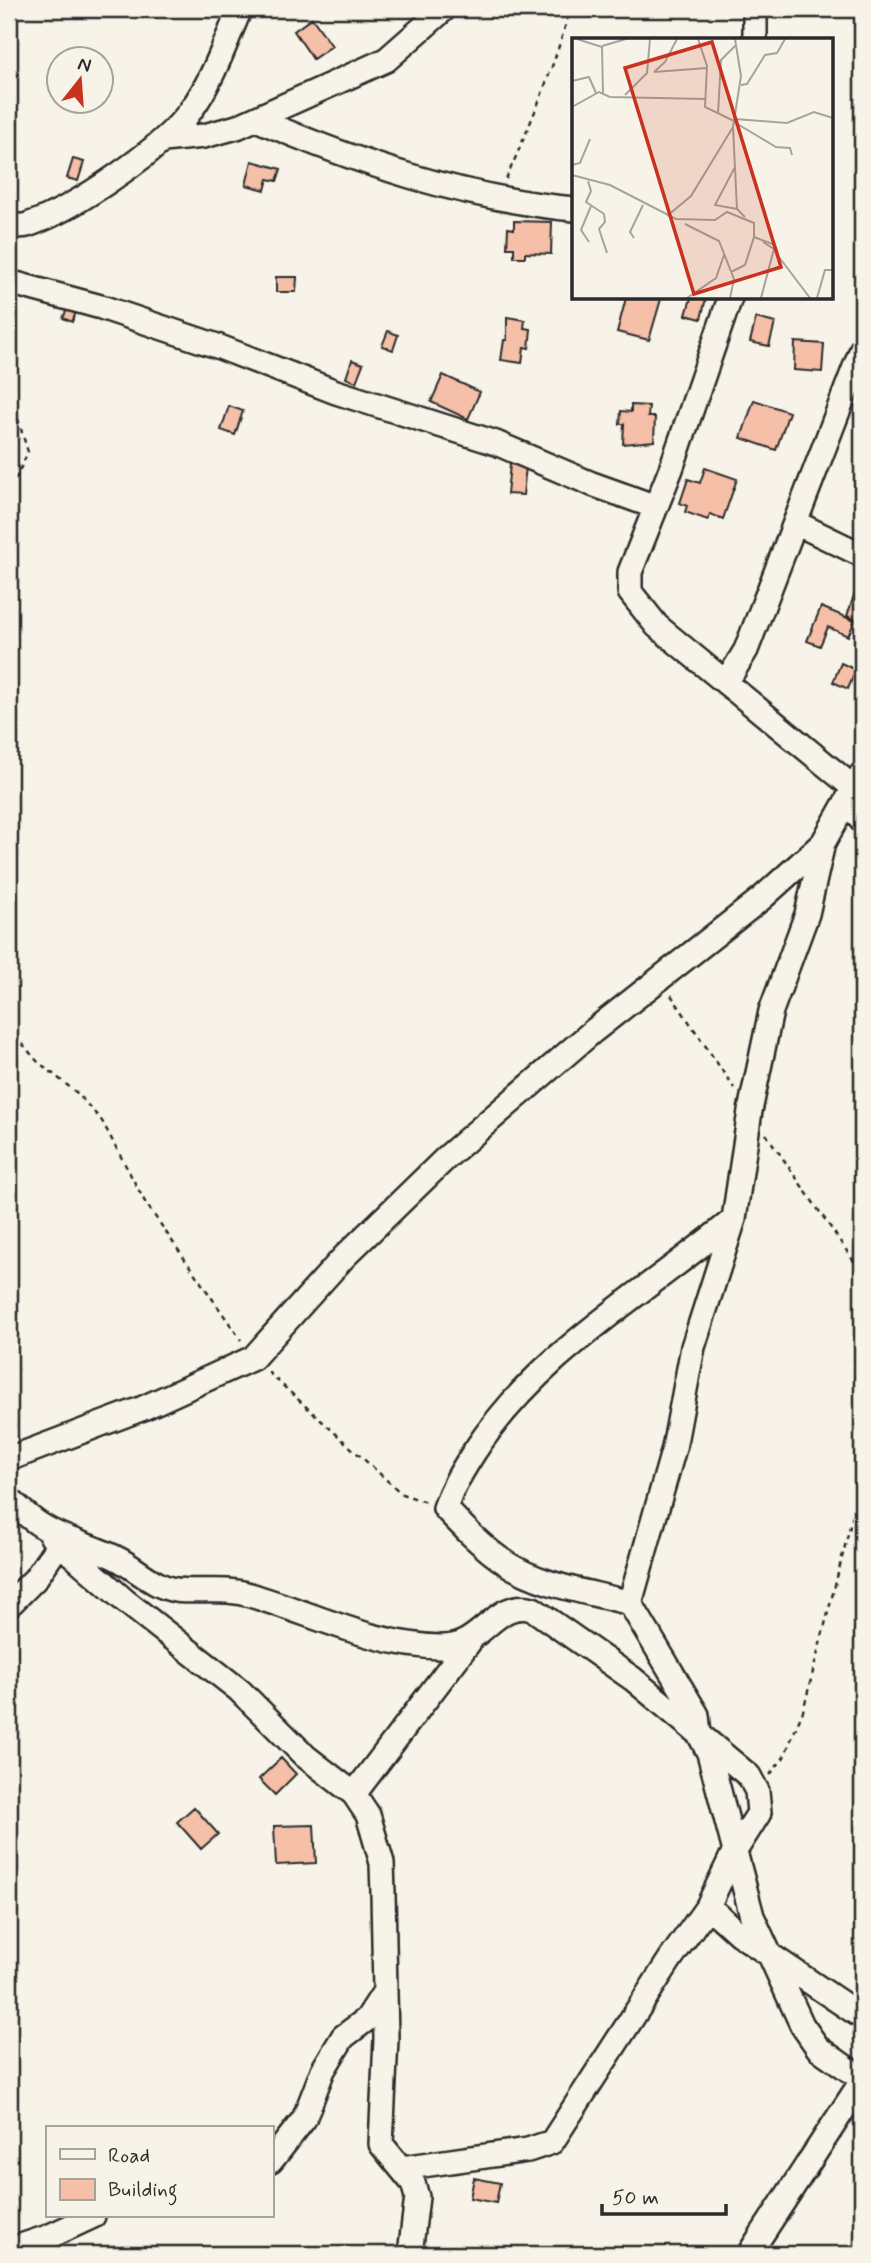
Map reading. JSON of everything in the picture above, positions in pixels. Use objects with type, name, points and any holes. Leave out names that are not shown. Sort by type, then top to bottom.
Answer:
[{"type":"street","points":[[9,226],[27,226],[64,208],[163,140],[190,111],[207,83],[240,9]]},
{"type":"street","points":[[163,140],[204,136],[256,119],[386,60],[444,9]]},
{"type":"street","points":[[755,9],[755,38]]},
{"type":"street","points":[[256,119],[348,158],[497,198],[572,209]]},
{"type":"street","points":[[9,282],[101,307],[217,346],[348,396],[496,443],[592,484],[656,507]]},
{"type":"street","points":[[730,299],[656,507],[630,572],[629,592],[657,626],[855,788],[862,821]]},
{"type":"street","points":[[726,682],[746,650],[862,349]]},
{"type":"street","points":[[796,523],[862,555]]},
{"type":"street","points":[[630,1603],[674,1448],[693,1347],[734,1219],[750,1111],[771,1011],[807,914],[823,843],[855,788]]},
{"type":"street","points":[[9,1459],[141,1409],[253,1358],[344,1258],[447,1157],[659,978],[762,898],[823,843]]},
{"type":"street","points":[[734,1219],[669,1270],[610,1311],[532,1380],[493,1424],[452,1487],[445,1508],[470,1534],[507,1564],[545,1581],[630,1603],[697,1715],[699,1734],[709,1754],[733,1854],[752,1916],[802,2025],[818,2048],[862,2080],[749,2254]]},
{"type":"street","points":[[9,1499],[124,1600],[239,1690],[305,1756],[354,1794],[368,1815],[382,1863],[386,1991],[382,2144],[385,2152],[413,2183],[417,2197],[410,2254]]},
{"type":"street","points":[[42,1527],[94,1546],[152,1581],[175,1590],[227,1590],[247,1594],[353,1633],[405,1644],[442,1648],[470,1641]]},
{"type":"street","points":[[9,1605],[35,1579],[59,1544]]},
{"type":"street","points":[[354,1794],[470,1641],[510,1608],[520,1605],[533,1609],[633,1679],[749,1776],[757,1791],[759,1813],[733,1854],[708,1906],[671,1958],[552,2142],[528,2150],[402,2168]]},
{"type":"street","points":[[708,1906],[739,1934],[862,2017]]},
{"type":"street","points":[[273,2158],[304,2119],[323,2070],[342,2038],[367,2019],[386,1991]]},
{"type":"street","points":[[9,2250],[48,2237],[89,2218]]},
{"type":"path","points":[[497,198],[539,104],[558,53],[570,9]]},
{"type":"path","points":[[9,373],[11,338]]},
{"type":"path","points":[[9,390],[28,452],[9,493]]},
{"type":"path","points":[[659,978],[862,1273]]},
{"type":"path","points":[[9,1028],[37,1061],[76,1093],[102,1121],[145,1202],[253,1358],[402,1494],[445,1508]]},
{"type":"path","points":[[757,1791],[784,1757],[803,1711],[833,1597],[836,1571],[862,1487],[862,1479]]},
{"type":"building","points":[[312,18],[332,46],[313,59],[294,31]]},
{"type":"building","points":[[73,159],[84,162],[78,181],[67,178]]},
{"type":"building","points":[[252,161],[281,169],[277,181],[268,179],[265,190],[246,185]]},
{"type":"building","points":[[514,221],[552,222],[551,254],[525,253],[525,257],[514,257],[514,248],[507,248],[508,228],[514,229]]},
{"type":"building","points":[[276,277],[297,277],[296,292],[276,292]]},
{"type":"building","points":[[626,299],[661,299],[649,340],[617,332]]},
{"type":"building","points":[[691,299],[706,299],[701,319],[686,315]]},
{"type":"building","points":[[67,309],[76,312],[72,322],[63,318]]},
{"type":"building","points":[[507,317],[525,320],[524,328],[531,329],[529,348],[524,347],[522,363],[501,360],[504,340],[507,340]]},
{"type":"building","points":[[756,318],[775,323],[769,346],[750,342]]},
{"type":"building","points":[[388,331],[398,335],[393,350],[382,346]]},
{"type":"building","points":[[795,342],[824,344],[822,372],[794,370]]},
{"type":"building","points":[[352,360],[363,364],[356,382],[346,378]]},
{"type":"building","points":[[443,375],[480,392],[468,419],[431,402]]},
{"type":"building","points":[[754,400],[789,412],[776,450],[741,438]]},
{"type":"building","points":[[631,405],[649,406],[648,417],[655,417],[654,441],[623,444],[624,424],[620,424],[621,411],[631,412]]},
{"type":"building","points":[[229,406],[243,411],[235,435],[221,430]]},
{"type":"building","points":[[510,464],[526,466],[523,495],[507,494]]},
{"type":"building","points":[[705,468],[737,479],[723,519],[710,514],[708,520],[685,512],[687,506],[680,503],[688,479],[700,483]]},
{"type":"building","points":[[859,581],[862,582],[862,622],[847,616]]},
{"type":"building","points":[[821,607],[855,621],[848,636],[828,627],[820,646],[807,641]]},
{"type":"building","points":[[841,663],[856,670],[848,689],[833,682]]},
{"type":"building","points":[[281,1758],[296,1774],[275,1795],[259,1779]]},
{"type":"building","points":[[194,1807],[218,1834],[201,1849],[177,1822]]},
{"type":"building","points":[[314,1825],[316,1863],[276,1865],[274,1826]]},
{"type":"building","points":[[474,2178],[500,2183],[496,2203],[470,2198]]}]
